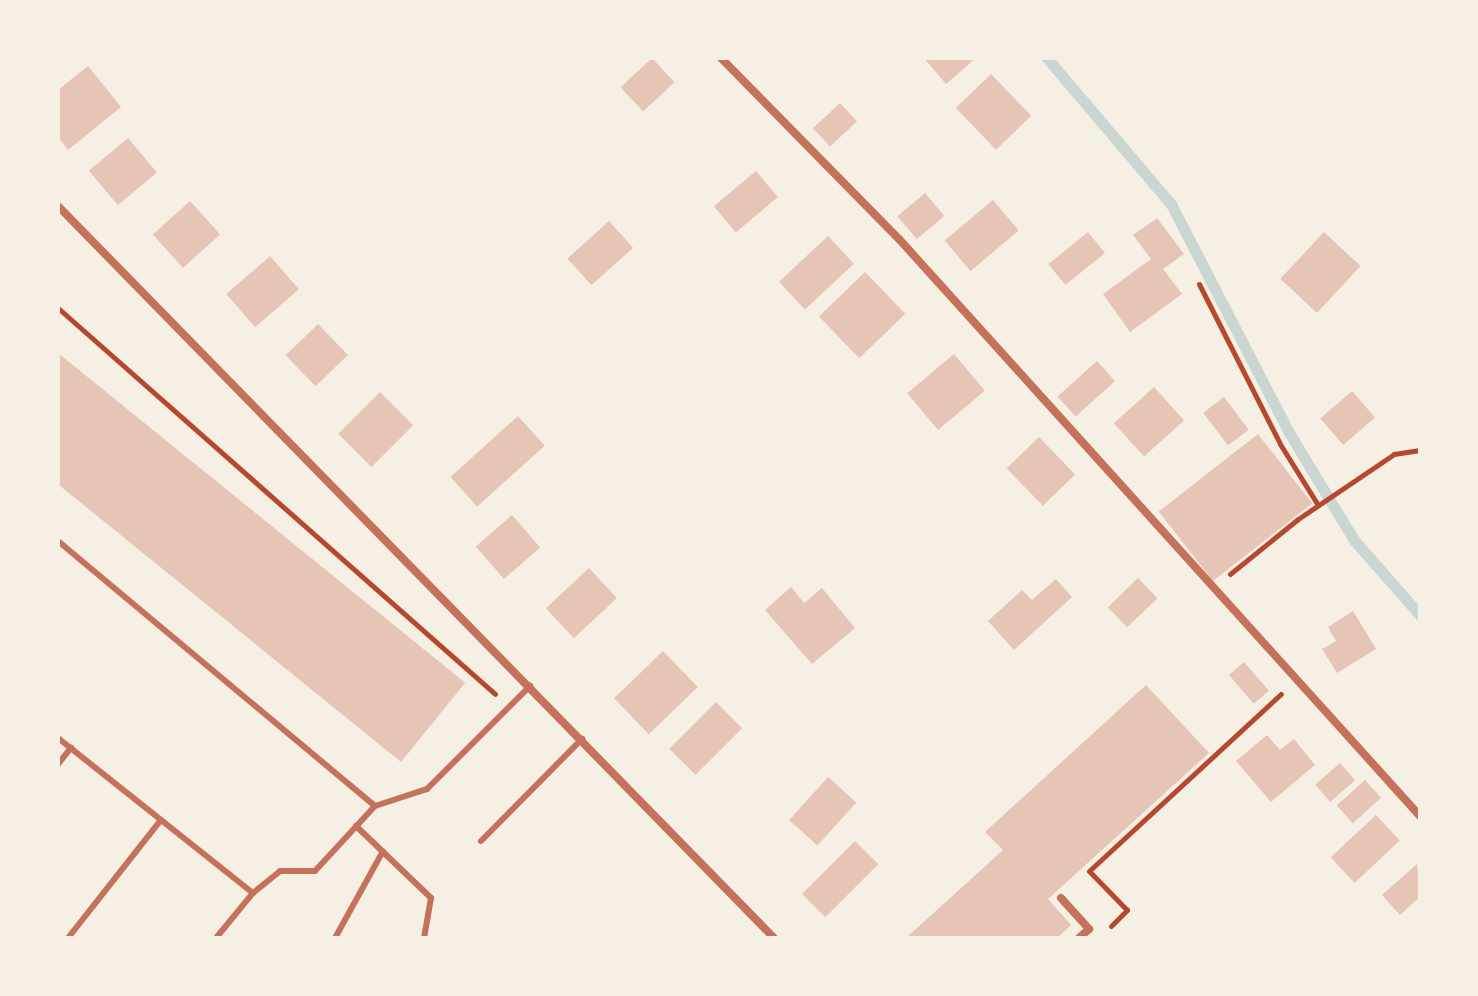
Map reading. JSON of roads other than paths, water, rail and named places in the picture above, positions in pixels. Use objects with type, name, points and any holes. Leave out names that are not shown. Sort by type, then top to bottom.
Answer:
[{"type":"street","points":[[721,58],[899,239],[1420,816]]},
{"type":"street","points":[[58,206],[774,938]]},
{"type":"street","points":[[1061,898],[1089,929],[1079,938]]},
{"type":"lane","points":[[58,541],[375,806]]},
{"type":"lane","points":[[216,938],[253,893],[280,871],[315,871],[375,806],[427,789],[530,686]]},
{"type":"lane","points":[[58,738],[253,893]]},
{"type":"lane","points":[[481,841],[582,739]]},
{"type":"lane","points":[[58,764],[71,748]]},
{"type":"lane","points":[[68,938],[161,820]]},
{"type":"lane","points":[[356,826],[431,898],[424,938]]},
{"type":"lane","points":[[335,938],[383,851]]},
{"type":"waterway","points":[[1047,58],[1171,204],[1288,431],[1354,540],[1420,615]]}]
